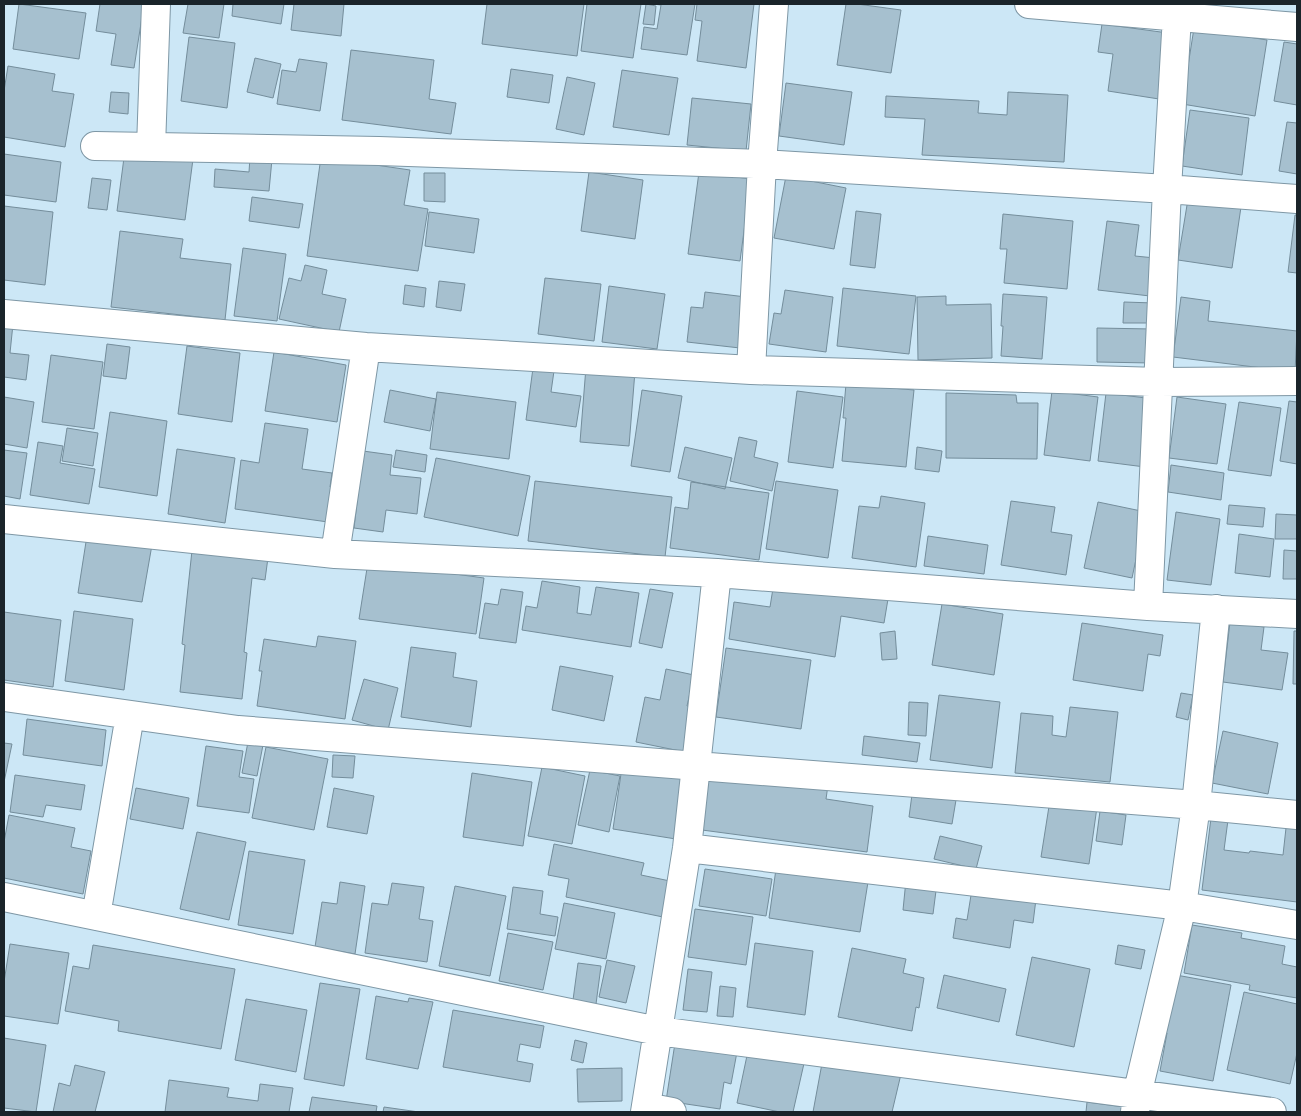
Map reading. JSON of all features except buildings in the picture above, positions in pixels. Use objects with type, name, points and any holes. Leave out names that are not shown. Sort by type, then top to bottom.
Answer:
[{"type":"street","points":[[151,147],[156,4]]},
{"type":"street","points":[[751,370],[762,164],[774,4]]},
{"type":"street","points":[[1029,4],[1297,27]]},
{"type":"street","points":[[1148,606],[1177,16]]},
{"type":"street","points":[[95,146],[379,151],[762,164],[1297,199]]},
{"type":"street","points":[[4,314],[366,347],[751,370],[1159,382],[1297,381]]},
{"type":"street","points":[[335,554],[366,347]]},
{"type":"street","points":[[4,519],[335,554],[717,573],[1148,606],[1297,614]]},
{"type":"street","points":[[672,1112],[645,1110],[687,848],[717,573]]},
{"type":"street","points":[[1136,1104],[1182,906],[1196,805],[1216,609]]},
{"type":"street","points":[[4,697],[238,730],[1196,805],[1297,815]]},
{"type":"street","points":[[96,916],[130,715]]},
{"type":"street","points":[[687,848],[1182,906],[1297,925]]},
{"type":"street","points":[[4,897],[658,1031],[1136,1104],[1272,1112]]}]
